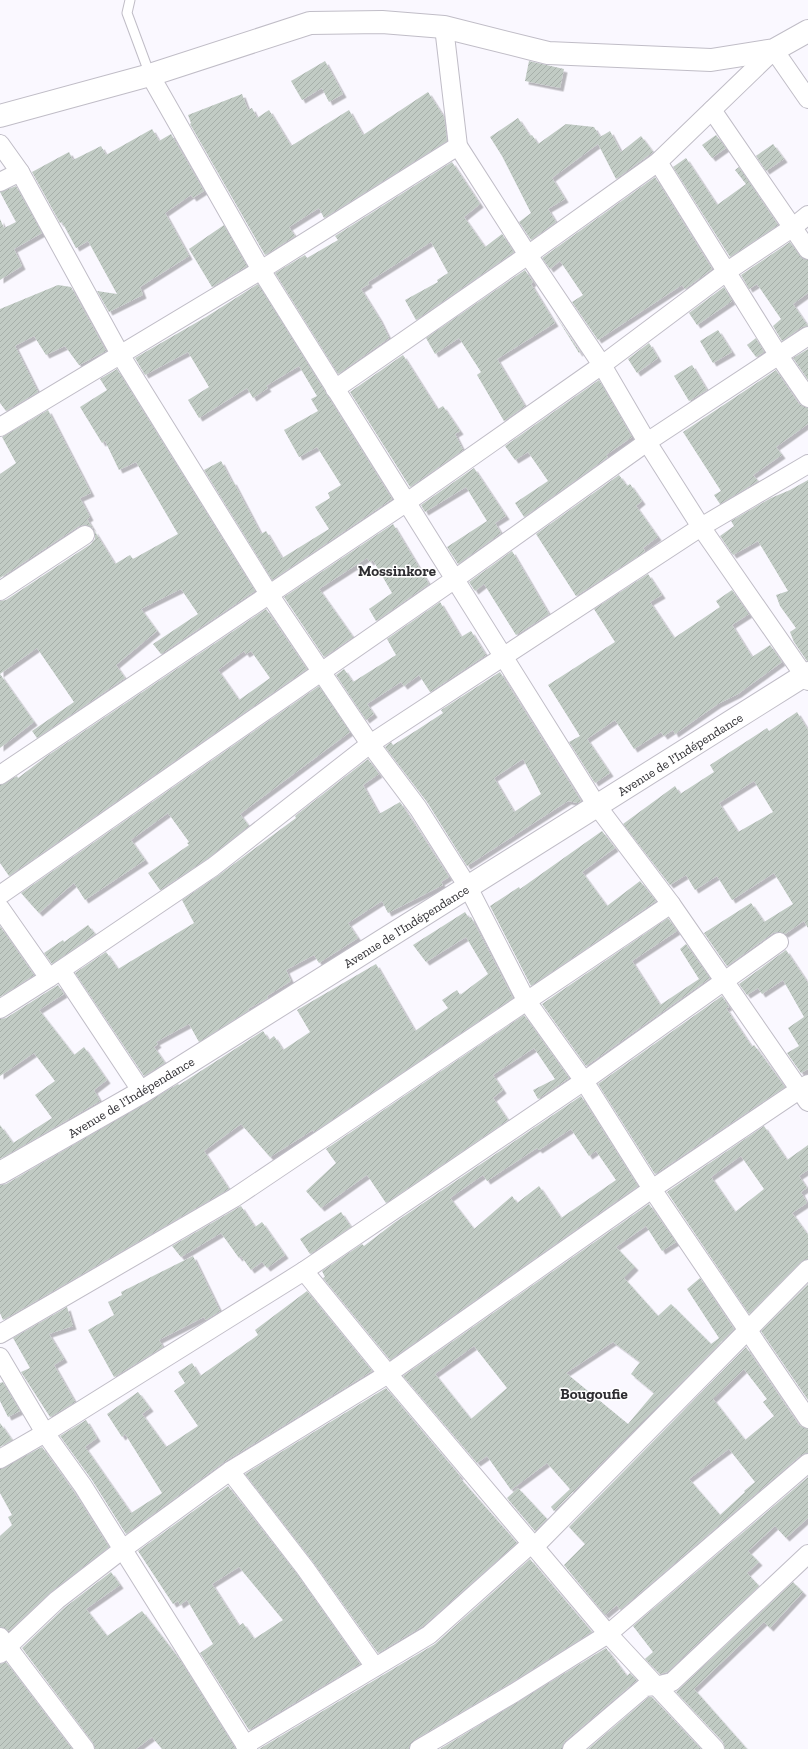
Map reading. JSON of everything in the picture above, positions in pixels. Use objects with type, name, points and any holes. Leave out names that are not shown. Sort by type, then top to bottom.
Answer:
[{"type":"main road","points":[[0,116],[150,75],[310,23],[382,22],[444,28],[548,53],[711,60],[774,50],[808,32]]},
{"type":"main road","name":"Avenue de l'Indépendance","points":[[0,1173],[142,1092],[807,676]]},
{"type":"street","points":[[444,28],[458,146],[528,255],[602,364],[647,442],[701,527],[807,676]]},
{"type":"street","points":[[335,389],[528,255],[658,162],[774,50],[808,99]]},
{"type":"street","points":[[86,1749],[3,1646],[57,1600],[123,1549],[230,1471],[388,1374],[652,1189],[805,1092],[724,980],[672,904],[597,806],[261,270],[150,75]]},
{"type":"street","points":[[712,110],[808,250]]},
{"type":"street","points":[[0,144],[20,172],[121,356],[269,594],[320,672],[370,744],[418,808],[468,887],[526,1000],[584,1082],[652,1189],[808,1419]]},
{"type":"street","points":[[0,427],[121,356],[458,146]]},
{"type":"street","points":[[658,162],[779,356],[808,398]]},
{"type":"street","points":[[0,182],[20,172]]},
{"type":"street","points":[[0,775],[407,502],[602,364],[726,272],[792,228],[808,215]]},
{"type":"street","points":[[0,895],[455,579],[647,442],[808,336]]},
{"type":"street","points":[[0,1009],[55,974],[213,867],[370,744],[701,527],[808,464]]},
{"type":"street","points":[[0,591],[85,535]]},
{"type":"street","points":[[0,1334],[234,1198],[526,1000],[672,904]]},
{"type":"street","points":[[0,908],[55,974],[142,1092]]},
{"type":"street","points":[[0,1459],[45,1433],[304,1272],[584,1082],[724,980],[779,942]]},
{"type":"street","points":[[0,1357],[45,1433],[83,1486],[246,1747],[429,1635],[531,1544],[539,1542],[808,1269]]},
{"type":"street","points":[[304,1272],[388,1374],[608,1634],[715,1749]]},
{"type":"street","points":[[419,1749],[514,1693],[608,1634],[808,1463]]},
{"type":"street","points":[[230,1471],[305,1568],[375,1667]]},
{"type":"street","points":[[572,1749],[645,1687],[672,1682],[808,1554]]},
{"type":"lane","points":[[130,0],[127,13],[150,75]]},
{"type":"building","points":[[325,61],[343,94],[329,102],[322,88],[302,100],[291,81]]},
{"type":"building","points":[[529,61],[564,69],[560,88],[525,81]]},
{"type":"building","points":[[428,92],[444,117],[447,141],[324,218],[319,208],[289,227],[295,236],[265,255],[190,124],[188,115],[242,94],[248,110],[252,108],[257,118],[269,110],[291,146],[349,110],[363,135]]},
{"type":"building","points":[[518,118],[530,136],[532,135],[538,144],[566,124],[594,127],[600,137],[610,131],[621,152],[641,136],[653,152],[616,179],[598,144],[552,178],[565,199],[548,209],[556,222],[531,240],[519,222],[531,213],[502,156],[490,137]]},
{"type":"building","points":[[152,129],[159,141],[171,134],[204,191],[193,198],[191,195],[165,213],[189,256],[140,287],[143,295],[109,312],[97,291],[117,294],[88,241],[76,248],[62,222],[60,223],[32,172],[69,152],[73,160],[101,146],[106,155]]},
{"type":"building","points":[[716,135],[726,148],[712,158],[702,145]]},
{"type":"building","points":[[773,144],[784,159],[766,171],[756,156]]},
{"type":"building","points":[[686,158],[717,205],[746,184],[735,170],[739,167],[778,225],[730,257],[673,167]]},
{"type":"building","points":[[452,162],[480,204],[464,217],[485,247],[502,234],[514,252],[416,320],[405,300],[438,282],[437,280],[448,273],[431,242],[368,282],[369,284],[361,289],[379,318],[389,338],[338,374],[275,273],[305,255],[307,258],[338,240],[335,236]]},
{"type":"building","points":[[655,177],[712,269],[685,289],[682,285],[598,340],[572,302],[583,295],[560,261],[550,269],[542,258]]},
{"type":"building","points":[[16,186],[42,233],[14,249],[22,266],[0,280],[0,219],[4,228],[16,222],[0,192]]},
{"type":"building","points":[[224,225],[247,266],[212,287],[189,249]]},
{"type":"building","points":[[790,242],[800,256],[808,260],[808,293],[793,304],[808,326],[802,327],[782,341],[773,326],[781,319],[757,284],[749,289],[741,275]]},
{"type":"building","points":[[525,270],[533,282],[531,284],[555,323],[497,359],[525,406],[504,421],[477,375],[481,372],[459,338],[435,354],[426,338]]},
{"type":"building","points":[[258,284],[392,499],[272,580],[204,470],[221,461],[261,534],[266,531],[282,558],[329,529],[315,507],[330,498],[328,493],[341,485],[317,447],[299,457],[284,430],[318,411],[311,399],[317,396],[299,366],[266,386],[268,388],[253,398],[247,388],[199,418],[188,400],[209,387],[188,352],[145,375],[135,358],[206,317]]},
{"type":"building","points":[[58,285],[71,287],[106,351],[79,365],[65,346],[46,355],[34,336],[15,346],[38,392],[6,411],[0,403],[0,309]]},
{"type":"building","points":[[724,287],[732,301],[697,325],[689,313]]},
{"type":"building","points":[[554,313],[580,352],[579,353]]},
{"type":"building","points":[[718,330],[732,352],[713,363],[700,341]]},
{"type":"building","points":[[756,338],[764,352],[756,357],[747,345]]},
{"type":"building","points":[[649,343],[658,358],[637,373],[628,359]]},
{"type":"building","points":[[808,349],[808,380],[793,358]]},
{"type":"building","points":[[403,355],[436,407],[438,409],[443,406],[460,431],[455,434],[463,450],[410,487],[350,392]]},
{"type":"building","points":[[692,365],[707,390],[689,401],[674,376]]},
{"type":"building","points":[[117,369],[255,591],[161,654],[153,644],[198,614],[181,589],[141,609],[157,631],[116,665],[125,678],[37,738],[32,731],[74,702],[37,648],[0,674],[0,601],[6,600],[91,544],[95,539],[94,530],[115,564],[130,555],[133,559],[178,534],[136,462],[119,470],[105,441],[102,443],[80,407],[107,390],[100,379]]},
{"type":"building","points":[[776,370],[799,404],[808,408],[808,424],[776,447],[782,455],[753,475],[758,481],[720,504],[714,495],[721,491],[683,432]]},
{"type":"building","points":[[599,380],[632,437],[606,455],[608,457],[524,517],[515,503],[548,481],[528,452],[515,460],[505,446]]},
{"type":"building","points":[[48,410],[91,493],[80,498],[90,517],[87,519],[93,529],[85,525],[79,526],[0,578],[0,474],[16,463],[2,437]]},
{"type":"building","points":[[474,468],[506,516],[495,523],[501,533],[458,564],[447,547],[487,521],[466,487],[425,512],[421,505]]},
{"type":"building","points":[[619,475],[627,486],[630,484],[642,501],[636,506],[658,537],[643,548],[645,551],[643,553],[576,596],[536,534]]},
{"type":"building","points":[[808,480],[807,661],[794,642],[790,632],[796,628],[780,606],[776,595],[788,591],[758,541],[733,555],[720,536],[734,526],[731,521],[771,498]]},
{"type":"building","points":[[393,524],[429,584],[376,621],[369,609],[392,593],[373,560],[370,562],[367,558],[319,589],[353,637],[324,657],[284,597]]},
{"type":"building","points":[[512,551],[549,614],[516,635],[484,584],[475,591],[469,582]]},
{"type":"building","points":[[648,574],[662,595],[650,602],[674,638],[720,607],[716,601],[732,590],[749,614],[732,625],[752,657],[770,645],[782,662],[738,694],[718,704],[675,734],[673,730],[664,736],[661,732],[634,749],[615,720],[587,739],[610,773],[595,783],[569,742],[580,736],[548,685],[615,642],[594,609]]},
{"type":"building","points":[[440,602],[461,637],[471,631],[486,655],[430,692],[419,675],[404,686],[401,682],[367,704],[374,714],[366,720],[336,675],[344,669],[353,682],[396,655],[387,639]]},
{"type":"building","points":[[266,609],[307,669],[9,876],[0,863],[0,785],[17,776],[18,778],[47,756]],"holes":[[[244,651],[246,654],[251,651],[270,678],[239,700],[218,670]]]},
{"type":"building","points":[[500,672],[581,801],[578,803],[568,801],[467,866],[427,802],[385,747],[391,742],[393,745],[443,713],[441,710]],"holes":[[[523,759],[541,794],[514,812],[494,778]]]},
{"type":"building","points":[[0,674],[34,722],[0,748]]},
{"type":"building","points":[[319,686],[350,732],[240,814],[249,826],[207,859],[160,890],[148,873],[189,845],[187,843],[189,842],[168,813],[131,840],[145,860],[85,900],[74,883],[39,913],[21,893]]},
{"type":"building","points":[[797,712],[808,730],[808,928],[804,921],[785,934],[778,932],[773,933],[727,966],[704,933],[751,903],[764,922],[793,904],[774,873],[732,900],[717,876],[695,890],[686,875],[670,885],[623,824],[675,786],[680,794],[714,772],[710,765],[767,728],[769,731]],"holes":[[[754,781],[773,812],[738,832],[719,803]]]},
{"type":"building","points":[[368,759],[379,774],[363,785],[379,814],[400,802],[449,877],[441,882],[443,885],[388,913],[382,901],[348,923],[358,938],[319,963],[314,955],[286,970],[291,981],[267,996],[268,998],[248,1009],[249,1010],[199,1042],[189,1024],[156,1042],[158,1044],[154,1047],[165,1063],[144,1076],[75,973],[106,952],[118,969],[194,923],[182,900],[219,875],[296,818],[295,816]]},
{"type":"building","points":[[602,831],[615,848],[582,872],[607,906],[640,881],[656,901],[531,986],[490,906],[519,887],[520,889]]},
{"type":"building","points":[[465,912],[469,918],[471,917],[513,998],[314,1132],[313,1130],[270,1157],[241,1124],[204,1151],[229,1189],[3,1320],[0,1313],[0,1185],[6,1184],[178,1084],[179,1085],[263,1031],[269,1040],[274,1036],[283,1050],[310,1032],[297,1010],[376,964],[415,1031],[448,1008],[442,1000],[457,990],[460,995],[488,974],[466,937],[426,962],[413,945]]},
{"type":"building","points":[[668,918],[677,931],[632,961],[660,1005],[699,979],[680,949],[686,944],[710,978],[586,1066],[542,1004]]},
{"type":"building","points":[[88,925],[95,934],[52,964],[44,953],[63,940],[64,942]]},
{"type":"building","points":[[0,926],[34,975],[0,997]]},
{"type":"building","points":[[786,950],[808,983],[808,1069],[801,1073],[787,1053],[799,1046],[788,1028],[804,1017],[783,980],[762,994],[758,988],[747,995],[739,984]]},
{"type":"building","points":[[58,985],[64,994],[39,1010],[74,1055],[84,1047],[107,1080],[94,1090],[100,1101],[0,1159],[0,1125],[13,1143],[52,1118],[35,1095],[55,1081],[34,1053],[0,1076],[0,1019],[6,1018]]},
{"type":"building","points":[[722,996],[729,1007],[726,1008],[752,1047],[754,1045],[785,1087],[655,1174],[598,1084]]},
{"type":"building","points":[[524,1015],[569,1078],[538,1099],[533,1090],[555,1079],[534,1048],[493,1075],[503,1090],[493,1098],[508,1120],[386,1203],[367,1175],[321,1208],[306,1191],[336,1163],[326,1149]]},
{"type":"building","points":[[581,1096],[638,1186],[390,1360],[323,1278],[325,1277],[322,1271],[362,1244],[364,1246],[394,1223]],"holes":[[[571,1129],[589,1156],[596,1151],[616,1180],[561,1218],[539,1186],[517,1203],[512,1196],[474,1229],[450,1198],[483,1175],[487,1181],[537,1148],[539,1150]]]},
{"type":"building","points":[[764,1126],[787,1160],[808,1145],[808,1170],[799,1176],[807,1188],[801,1192],[807,1203],[792,1213],[808,1235],[808,1259],[801,1262],[749,1314],[667,1192]],"holes":[[[741,1156],[764,1189],[735,1212],[711,1177]]]},
{"type":"building","points":[[649,1204],[676,1242],[662,1251],[646,1226],[616,1247],[635,1267],[624,1278],[658,1316],[671,1304],[711,1344],[719,1338],[687,1289],[700,1278],[734,1329],[554,1511],[551,1507],[570,1489],[547,1463],[511,1490],[487,1456],[477,1463],[403,1376]],"holes":[[[613,1342],[640,1362],[631,1374],[654,1393],[628,1424],[566,1373]],[[474,1346],[507,1388],[471,1419],[435,1374]]]},
{"type":"building","points":[[241,1206],[255,1227],[262,1222],[285,1255],[267,1268],[262,1262],[251,1270],[241,1256],[239,1258],[221,1233],[181,1257],[172,1246]]},
{"type":"building","points":[[341,1212],[351,1227],[310,1254],[300,1239]]},
{"type":"building","points":[[193,1256],[220,1311],[206,1320],[204,1317],[159,1340],[163,1347],[114,1377],[88,1330],[114,1315],[108,1302],[122,1295],[121,1292]]},
{"type":"building","points":[[808,1284],[808,1400],[761,1331]]},
{"type":"building","points":[[307,1291],[372,1371],[224,1462],[126,1534],[92,1480],[60,1436],[86,1420],[97,1438],[85,1447],[131,1513],[162,1493],[125,1434],[122,1437],[107,1414],[138,1392],[150,1408],[142,1414],[166,1447],[198,1426],[174,1391],[185,1383],[178,1372],[192,1363],[200,1376],[258,1335],[255,1330]]},
{"type":"building","points":[[67,1307],[73,1326],[49,1334],[64,1359],[54,1365],[75,1402],[50,1417],[21,1372],[30,1368],[13,1338]]},
{"type":"building","points":[[746,1347],[799,1425],[808,1429],[808,1453],[801,1455],[620,1610],[617,1605],[605,1615],[564,1565],[585,1544],[569,1527]],"holes":[[[744,1369],[767,1399],[763,1402],[774,1416],[745,1440],[713,1399]],[[729,1449],[755,1482],[720,1515],[689,1479]]]},
{"type":"building","points":[[3,1382],[20,1411],[8,1417],[0,1401],[0,1383]]},
{"type":"building","points":[[386,1388],[460,1476],[459,1477],[517,1543],[423,1626],[378,1653],[313,1562],[245,1474]]},
{"type":"building","points":[[0,1423],[12,1440],[0,1447]]},
{"type":"building","points":[[42,1447],[74,1492],[109,1547],[51,1592],[9,1631],[0,1627],[0,1536],[12,1525],[8,1517],[12,1515],[0,1493],[0,1469]]},
{"type":"building","points":[[808,1477],[808,1518],[786,1538],[775,1526],[748,1551],[759,1562],[747,1573],[759,1586],[667,1672],[660,1674],[645,1659],[653,1652],[633,1626]]},
{"type":"building","points":[[228,1486],[297,1574],[360,1664],[249,1730],[200,1653],[213,1644],[187,1600],[180,1605],[178,1601],[173,1604],[138,1551]],"holes":[[[239,1567],[283,1620],[254,1639],[243,1623],[239,1626],[212,1584]]]},
{"type":"building","points":[[518,1488],[547,1519],[535,1531],[507,1498]]},
{"type":"building","points":[[530,1559],[592,1632],[509,1684],[414,1740],[409,1749],[259,1749],[435,1644]]},
{"type":"building","points":[[111,1572],[120,1585],[86,1609],[107,1636],[142,1611],[180,1660],[236,1749],[162,1749],[152,1737],[136,1749],[95,1749],[93,1743],[22,1648],[64,1608]]},
{"type":"building","points":[[793,1582],[803,1592],[770,1628],[764,1622],[694,1689],[747,1749],[725,1749],[723,1742],[676,1692]]},
{"type":"building","points":[[606,1648],[627,1676],[630,1673],[637,1680],[565,1741],[562,1749],[440,1749]]},
{"type":"building","points":[[6,1662],[72,1749],[0,1749],[0,1664]]},
{"type":"building","points":[[649,1697],[652,1697],[701,1749],[588,1749]]},
{"type":"district","name":"Mossinkore","points":[[397,571]]},
{"type":"district","name":"Bougoufie","points":[[594,1394]]}]
